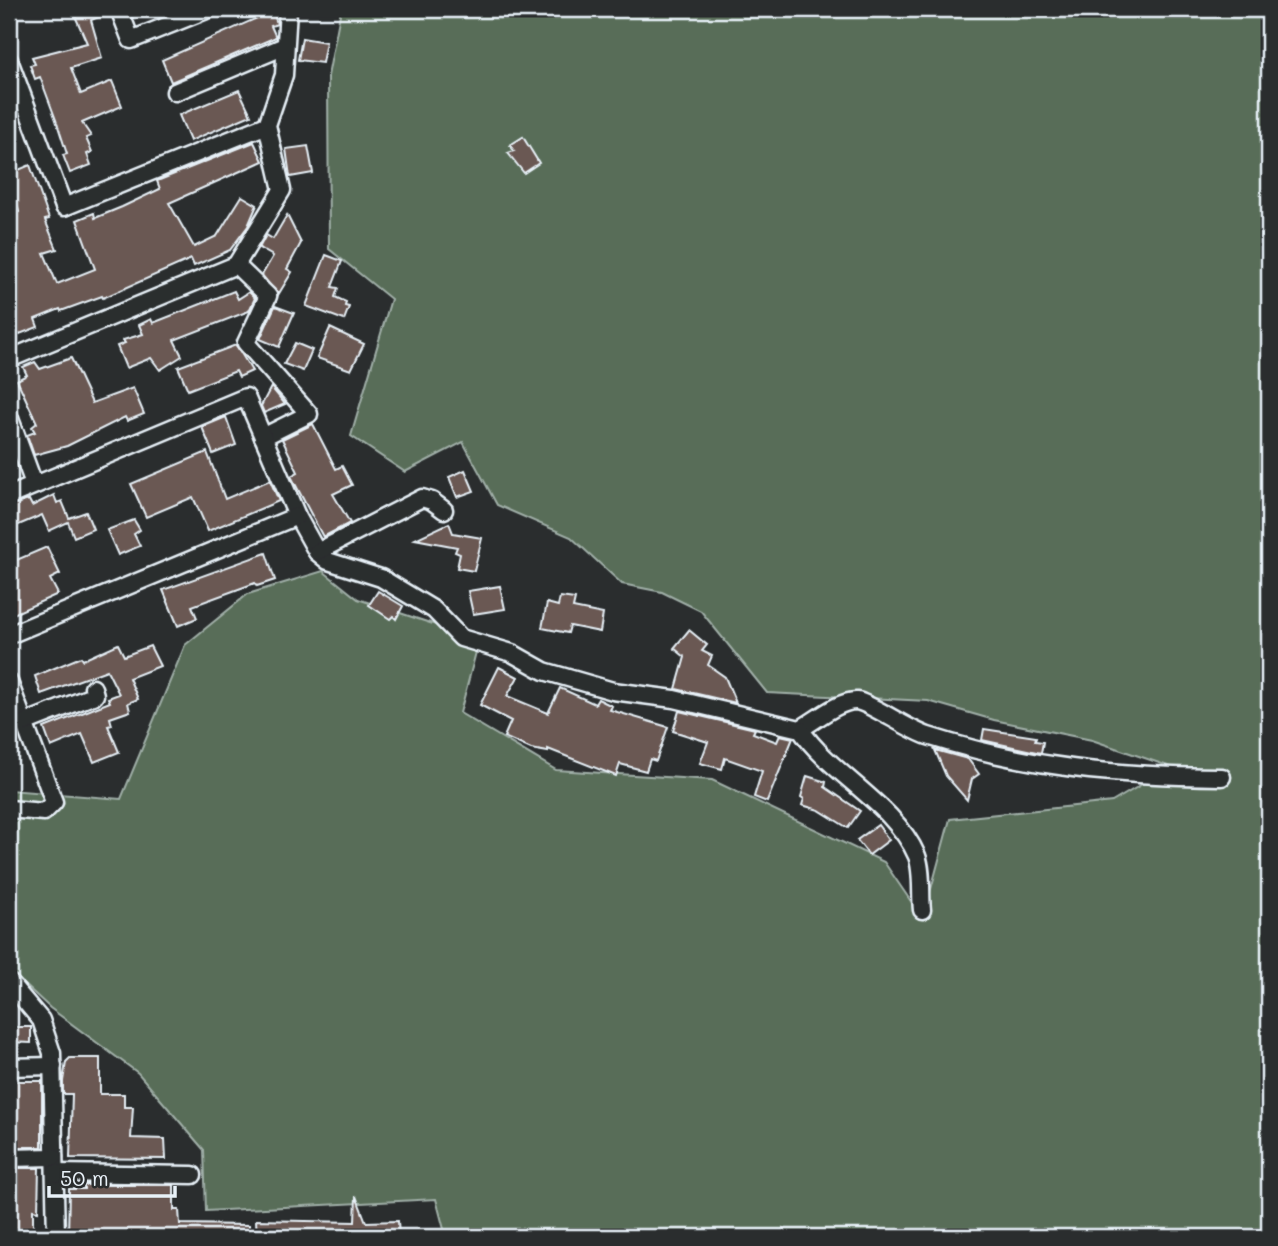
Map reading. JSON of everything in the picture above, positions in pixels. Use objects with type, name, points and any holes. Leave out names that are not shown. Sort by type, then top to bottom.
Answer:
[{"type":"street","points":[[119,9],[131,40],[209,9]]},
{"type":"street","points":[[9,359],[236,265],[282,190],[267,125],[284,75],[288,9]]},
{"type":"street","points":[[176,92],[285,46]]},
{"type":"street","points":[[9,60],[16,100],[64,207],[267,125]]},
{"type":"street","points":[[236,265],[268,296],[246,343],[309,414],[262,437]]},
{"type":"street","points":[[9,496],[246,397],[297,516],[317,552],[328,561],[381,578],[420,600],[461,638],[512,653],[544,671],[613,691],[674,699],[800,729],[832,767],[886,813],[904,837],[917,857],[922,910]]},
{"type":"street","points":[[9,416],[34,484]]},
{"type":"street","points":[[317,552],[422,498],[444,510]]},
{"type":"street","points":[[9,635],[297,516]]},
{"type":"street","points":[[9,682],[54,802],[44,813],[9,809]]},
{"type":"street","points":[[24,723],[95,695],[93,688]]},
{"type":"street","points":[[800,729],[843,704],[856,701],[929,736],[1007,758],[1131,776],[1222,777]]},
{"type":"street","points":[[9,982],[41,1020],[53,1066],[56,1237]]},
{"type":"street","points":[[9,1067],[53,1066]]},
{"type":"street","points":[[9,1158],[55,1165],[193,1175]]},
{"type":"green space","points":[[341,9],[1269,9],[1269,1237],[446,1237],[436,1199],[206,1211],[204,1150],[138,1073],[50,1008],[9,970],[9,790],[121,799],[185,645],[248,594],[323,571],[358,599],[436,625],[476,652],[460,713],[556,770],[712,780],[884,862],[923,919],[950,819],[1112,802],[1171,767],[1092,740],[994,720],[928,701],[767,693],[701,611],[662,592],[622,584],[571,537],[497,505],[463,442],[405,472],[351,436],[391,299],[329,249],[328,76]]},
{"type":"building","points":[[72,9],[109,9],[109,13],[91,20],[102,58],[71,68],[81,94],[112,81],[122,106],[82,123],[91,136],[86,138],[92,152],[87,154],[91,165],[70,173],[63,155],[67,154],[56,120],[40,77],[35,79],[30,65],[35,64],[32,57],[87,43]]},
{"type":"building","points":[[273,11],[277,24],[271,26],[276,37],[171,82],[162,60]]},
{"type":"building","points":[[302,38],[326,42],[322,63],[298,60]]},
{"type":"building","points":[[239,90],[251,115],[190,141],[179,115]]},
{"type":"building","points":[[523,137],[539,163],[524,173],[508,153],[514,151],[510,145]]},
{"type":"building","points":[[254,142],[263,161],[169,203],[194,247],[217,236],[242,196],[257,205],[248,226],[230,250],[194,266],[191,259],[103,298],[102,296],[61,311],[60,309],[35,319],[38,327],[9,338],[9,216],[19,212],[9,174],[30,165],[49,219],[45,220],[57,249],[44,253],[57,284],[95,269],[77,220],[94,213],[95,218],[122,207],[160,189],[157,181]]},
{"type":"building","points":[[308,146],[313,173],[290,177],[286,149]]},
{"type":"building","points":[[287,215],[301,243],[287,269],[292,272],[278,295],[262,275],[273,256],[259,248],[266,235],[273,239]]},
{"type":"building","points":[[326,255],[342,261],[332,287],[338,288],[335,297],[346,302],[345,306],[349,307],[344,320],[306,306]]},
{"type":"building","points":[[234,291],[238,299],[249,292],[255,298],[249,311],[174,340],[182,356],[160,370],[151,358],[126,368],[117,346],[125,343],[123,340],[143,334],[139,325],[151,319],[153,323]]},
{"type":"building","points":[[275,306],[294,313],[279,347],[260,339]]},
{"type":"building","points":[[330,328],[364,344],[351,370],[317,358]]},
{"type":"building","points":[[295,343],[312,350],[303,371],[284,364]]},
{"type":"building","points":[[236,345],[252,371],[239,377],[236,371],[188,390],[178,367]]},
{"type":"building","points":[[71,358],[92,403],[133,388],[144,414],[127,421],[125,417],[67,446],[34,455],[27,435],[35,432],[32,427],[37,423],[17,380],[27,375],[23,367],[35,362],[40,369]]},
{"type":"building","points":[[271,387],[285,404],[264,413],[261,406]]},
{"type":"building","points":[[226,417],[236,445],[213,454],[202,427]]},
{"type":"building","points":[[313,424],[336,469],[342,466],[352,485],[333,494],[350,523],[323,537],[291,476],[298,472],[282,439]]},
{"type":"building","points":[[207,452],[225,499],[270,480],[279,501],[208,531],[193,497],[146,517],[131,484]]},
{"type":"building","points":[[465,470],[474,491],[457,497],[449,477]]},
{"type":"building","points":[[54,495],[57,503],[62,501],[69,518],[86,512],[93,529],[74,537],[68,522],[49,531],[42,515],[9,529],[9,506],[29,500],[32,506]]},
{"type":"building","points":[[134,520],[140,530],[134,534],[140,546],[118,555],[107,530]]},
{"type":"building","points":[[449,523],[453,533],[482,538],[474,571],[457,568],[460,554],[455,552],[457,547],[415,539]]},
{"type":"building","points":[[47,547],[60,574],[50,579],[58,594],[9,616],[9,569],[15,565],[14,561]]},
{"type":"building","points":[[266,553],[275,580],[257,586],[255,583],[192,606],[197,618],[178,626],[163,590]]},
{"type":"building","points":[[500,586],[505,609],[473,614],[468,591]]},
{"type":"building","points":[[378,591],[403,606],[396,619],[393,616],[390,619],[369,605]]},
{"type":"building","points":[[560,597],[575,599],[573,608],[603,614],[600,632],[570,626],[568,633],[542,628],[547,603],[558,606]]},
{"type":"building","points":[[689,630],[707,645],[702,651],[712,656],[708,665],[725,677],[736,703],[676,689],[685,657],[674,648]]},
{"type":"building","points":[[118,644],[124,656],[150,646],[160,666],[129,678],[138,699],[128,703],[130,711],[110,718],[112,725],[108,726],[119,752],[94,762],[82,734],[51,747],[44,728],[110,702],[108,698],[119,694],[107,670],[41,694],[35,676],[81,657],[83,660]]},
{"type":"building","points":[[499,667],[518,677],[507,696],[548,713],[560,688],[595,704],[598,699],[612,706],[610,710],[668,727],[656,761],[650,759],[646,771],[620,764],[616,776],[548,749],[548,752],[531,749],[504,737],[511,721],[480,705]]},
{"type":"building","points":[[679,711],[755,729],[753,733],[777,742],[780,735],[793,738],[767,802],[754,797],[762,771],[725,758],[722,769],[700,763],[708,742],[673,731]]},
{"type":"building","points":[[984,729],[1036,737],[1035,741],[1043,742],[1041,753],[982,740]]},
{"type":"building","points":[[935,750],[968,759],[979,774],[972,779],[967,800],[946,776]]},
{"type":"building","points":[[807,776],[826,782],[825,787],[860,811],[848,828],[819,810],[802,805],[804,799],[801,797]]},
{"type":"building","points":[[878,825],[889,840],[869,855],[857,840]]},
{"type":"building","points":[[9,1027],[31,1027],[31,1043],[9,1042]]},
{"type":"building","points":[[70,1058],[100,1058],[100,1094],[124,1094],[124,1107],[133,1107],[131,1138],[165,1139],[166,1159],[70,1158],[72,1094],[63,1094],[63,1081],[66,1062]]},
{"type":"building","points":[[11,1081],[42,1081],[42,1147],[13,1147]]},
{"type":"building","points":[[14,1168],[39,1168],[38,1211],[33,1210],[33,1236],[12,1236],[9,1176],[14,1176]]},
{"type":"building","points":[[84,1185],[174,1185],[174,1210],[179,1210],[180,1224],[249,1225],[249,1237],[174,1234],[174,1237],[68,1237],[69,1189],[84,1189]]},
{"type":"building","points":[[356,1196],[366,1222],[398,1221],[399,1237],[257,1237],[256,1220],[355,1222]]}]
